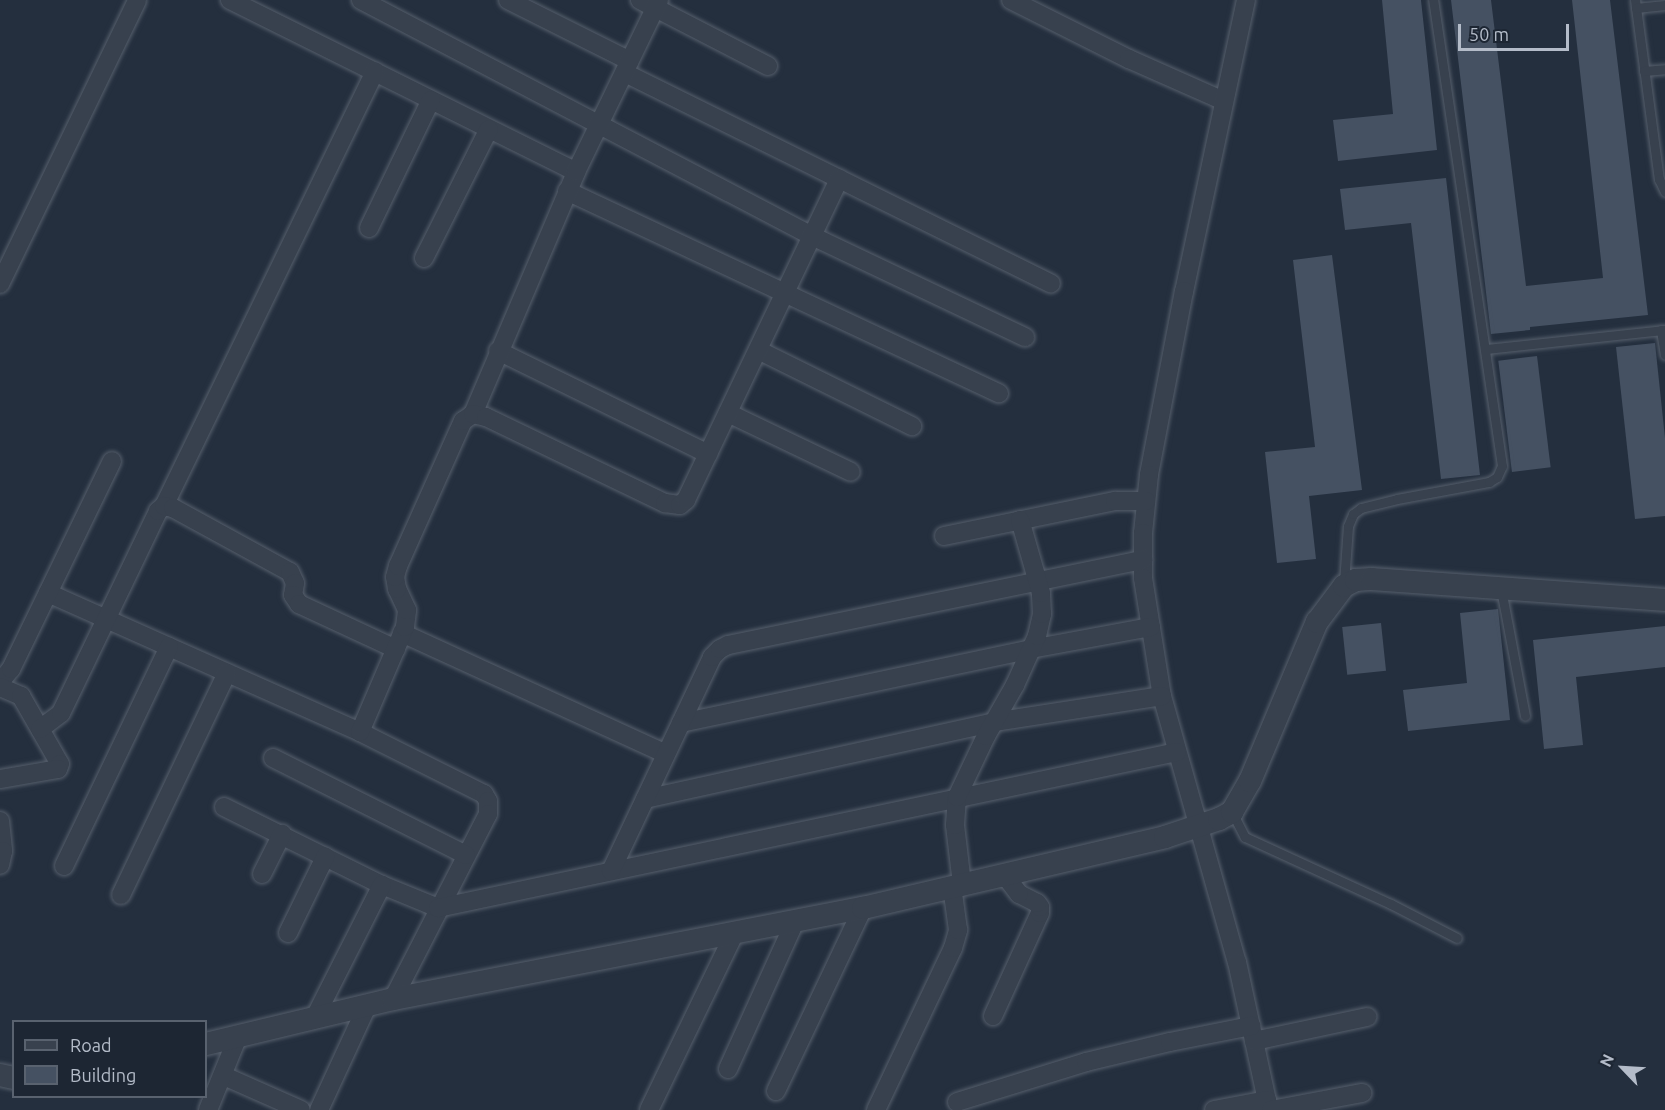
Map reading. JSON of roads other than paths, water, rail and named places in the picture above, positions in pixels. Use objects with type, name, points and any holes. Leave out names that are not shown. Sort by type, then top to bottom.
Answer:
[{"type":"street","points":[[0,284],[137,0]]},
{"type":"street","points":[[230,0],[576,172]]},
{"type":"street","points":[[361,0],[812,236],[1025,337]]},
{"type":"street","points":[[508,0],[627,67],[839,178],[1051,284]]},
{"type":"street","points":[[1011,0],[1129,59],[1224,101]]},
{"type":"street","points":[[1246,0],[1184,291],[1149,475],[1143,578],[1162,696],[1237,962],[1269,1107]]},
{"type":"street","points":[[360,732],[399,641],[407,610],[397,589],[398,566],[463,421],[473,414],[567,191],[627,67],[651,3],[768,66]]},
{"type":"street","points":[[40,729],[61,713],[375,72]]},
{"type":"street","points":[[369,228],[431,100]]},
{"type":"street","points":[[424,258],[489,129]]},
{"type":"street","points":[[473,414],[486,417],[674,505],[686,500],[839,178]]},
{"type":"street","points":[[567,191],[999,393]]},
{"type":"street","points":[[758,350],[912,426]]},
{"type":"street","points":[[498,351],[708,454]]},
{"type":"street","points":[[728,413],[851,472]]},
{"type":"street","points":[[0,681],[11,669],[112,461]]},
{"type":"street","points":[[944,536],[1115,501],[1146,501]]},
{"type":"street","points":[[164,506],[173,508],[290,572],[295,583],[293,595],[299,604],[399,641],[666,754]]},
{"type":"street","points":[[876,1110],[953,948],[958,930],[957,797],[1015,685],[1031,649],[1042,614],[1039,584],[1020,520]]},
{"type":"street","points":[[611,871],[712,657],[728,645],[1039,584],[1143,560]]},
{"type":"street","points":[[207,1044],[368,1004],[863,908],[1165,837],[1198,826],[1232,812],[1264,752],[1317,622],[1344,586],[1356,580],[1372,579],[1665,600]]},
{"type":"street","points":[[48,593],[360,732],[484,794],[488,801],[488,814],[393,999]]},
{"type":"street","points":[[681,723],[1031,649],[1151,627]]},
{"type":"street","points":[[64,866],[169,647]]},
{"type":"street","points":[[121,895],[227,673]]},
{"type":"street","points":[[0,687],[21,696],[60,767],[0,778]]},
{"type":"street","points":[[645,799],[994,722],[1162,696]]},
{"type":"street","points":[[224,807],[382,885],[438,908],[1177,752]]},
{"type":"street","points":[[273,758],[465,855]]},
{"type":"street","points":[[0,821],[3,851],[0,865]]},
{"type":"street","points":[[262,874],[282,834]]},
{"type":"street","points":[[288,933],[326,857]]},
{"type":"street","points":[[993,1016],[1040,913],[1037,903],[1019,894],[1004,874]]},
{"type":"street","points":[[316,1015],[382,885]]},
{"type":"street","points":[[776,1091],[863,908]]},
{"type":"street","points":[[728,1069],[795,921]]},
{"type":"street","points":[[649,1110],[735,932]]},
{"type":"street","points":[[319,1110],[368,1004]]},
{"type":"street","points":[[957,1102],[1086,1062],[1170,1042],[1253,1034],[1367,1017]]},
{"type":"street","points":[[208,1110],[224,1076],[238,1036]]},
{"type":"street","points":[[224,1076],[301,1110]]},
{"type":"street","points":[[1214,1110],[1269,1107],[1362,1093]]},
{"type":"lane","points":[[1344,586],[1348,525],[1353,514],[1361,508],[1397,499],[1489,482],[1497,477],[1502,466],[1502,453],[1433,0]]},
{"type":"lane","points":[[1665,5],[1635,4],[1659,179],[1665,192]]},
{"type":"lane","points":[[1644,71],[1665,69]]},
{"type":"lane","points":[[1653,140],[1665,139]]},
{"type":"lane","points":[[1486,349],[1663,330],[1665,355]]},
{"type":"lane","points":[[1501,589],[1525,716]]},
{"type":"lane","points":[[1232,812],[1245,837],[1391,904],[1457,938]]}]
